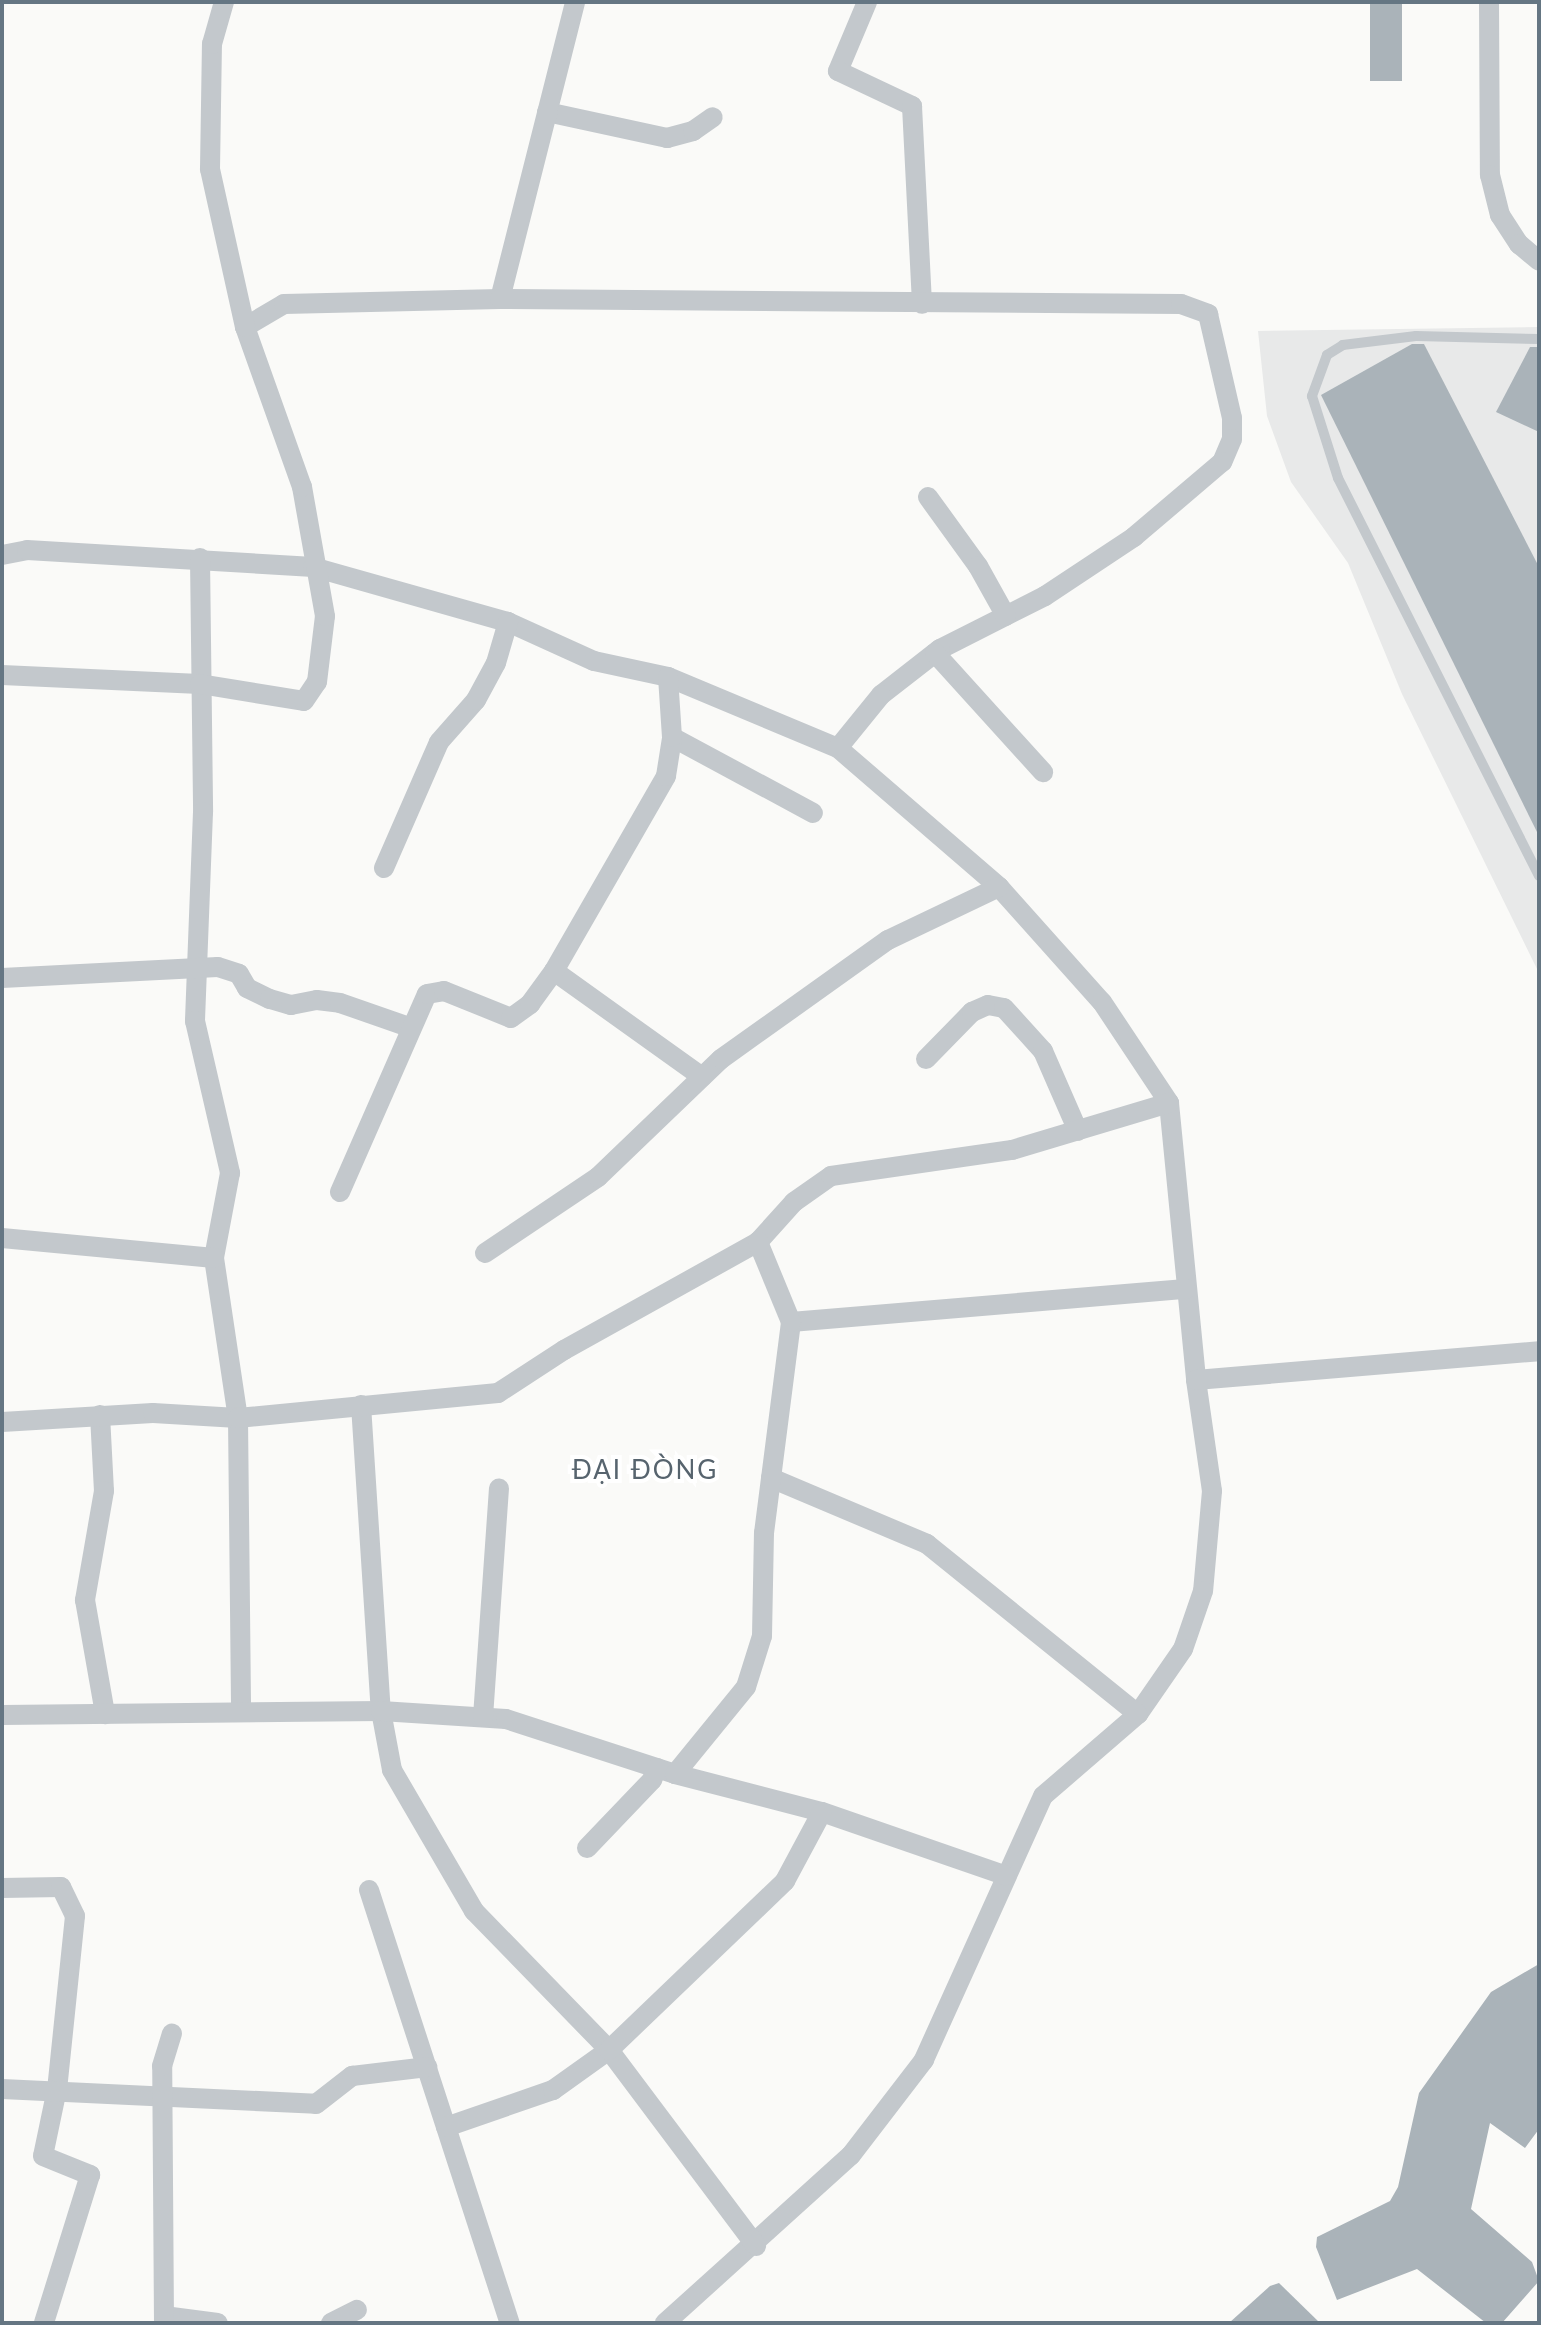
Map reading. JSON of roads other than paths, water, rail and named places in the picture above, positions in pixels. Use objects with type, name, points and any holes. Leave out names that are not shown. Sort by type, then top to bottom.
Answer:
[{"type":"street","points":[[2,675],[200,684],[260,698],[304,701],[317,682],[325,616],[313,567],[302,487],[245,327],[210,169],[212,44],[224,2]]},
{"type":"street","points":[[500,299],[575,2]]},
{"type":"street","points":[[867,2],[838,71],[912,106],[922,304]]},
{"type":"street","points":[[1489,2],[1490,175],[1500,215],[1519,244],[1539,261]]},
{"type":"street","points":[[547,112],[667,138],[693,131],[713,117]]},
{"type":"street","points":[[245,327],[284,304],[500,299],[1181,304],[1208,314],[1232,418],[1232,439],[1222,462],[1134,537],[1045,596],[935,653],[881,695],[838,748]]},
{"type":"street","points":[[928,497],[978,566],[1006,616]]},
{"type":"street","points":[[2,555],[27,550],[200,565],[313,567],[508,622],[594,661],[668,677],[838,748],[999,887],[1102,1002],[1169,1103],[1196,1380],[1212,1491],[1203,1591],[1183,1649],[1138,1714],[1043,1796],[1004,1875],[924,2060],[851,2155],[756,2246],[665,2323]]},
{"type":"street","points":[[200,565],[195,1021],[230,1173],[214,1258],[238,1418],[241,1712]]},
{"type":"street","points":[[384,868],[439,742],[476,700],[496,663],[508,622]]},
{"type":"street","points":[[935,653],[1043,772]]},
{"type":"street","points":[[340,1192],[423,998],[435,990],[515,1017],[554,971],[666,776],[672,737],[668,677]]},
{"type":"street","points":[[672,737],[813,813]]},
{"type":"street","points":[[485,1253],[598,1177],[702,1077],[888,940],[999,887]]},
{"type":"street","points":[[2,978],[198,965],[234,971],[247,988],[270,999],[291,1005],[325,1000],[409,1027]]},
{"type":"street","points":[[554,971],[702,1077]]},
{"type":"street","points":[[926,1059],[972,1012],[988,1005],[1004,1008],[1043,1051],[1078,1131]]},
{"type":"street","points":[[2,1422],[100,1415],[238,1418],[498,1393],[758,1242],[794,1202],[831,1176],[1012,1150],[1169,1103]]},
{"type":"street","points":[[2,1238],[214,1258]]},
{"type":"street","points":[[587,1848],[746,1687],[762,1636],[764,1533],[791,1322],[758,1242]]},
{"type":"street","points":[[791,1322],[1186,1289]]},
{"type":"street","points":[[1196,1380],[1539,1351]]},
{"type":"street","points":[[361,1405],[381,1711],[392,1770],[474,1911],[609,2050],[756,2246]]},
{"type":"street","points":[[100,1415],[104,1491],[85,1600],[105,1714]]},
{"type":"street","points":[[771,1478],[927,1544],[1138,1714]]},
{"type":"street","points":[[483,1717],[499,1489]]},
{"type":"street","points":[[2,1715],[381,1711],[506,1719],[666,1771],[822,1812],[1004,1875]]},
{"type":"street","points":[[446,2127],[553,2090],[609,2050],[785,1881],[822,1812]]},
{"type":"street","points":[[2,1888],[61,1887],[75,1916],[57,2089],[43,2156],[90,2175],[44,2323]]},
{"type":"street","points":[[369,1890],[510,2323]]},
{"type":"street","points":[[172,2034],[162,2066],[164,2319],[218,2323]]},
{"type":"street","points":[[2,2089],[57,2089],[162,2098],[316,2104],[352,2076],[427,2067]]},
{"type":"street","points":[[331,2323],[357,2310]]},
{"type":"lane","points":[[1539,339],[1416,336],[1343,345],[1327,355],[1312,396],[1338,478],[1539,876]]},
{"type":"district","name":"ĐẠI ĐÒNG","points":[[645,1470]]}]
